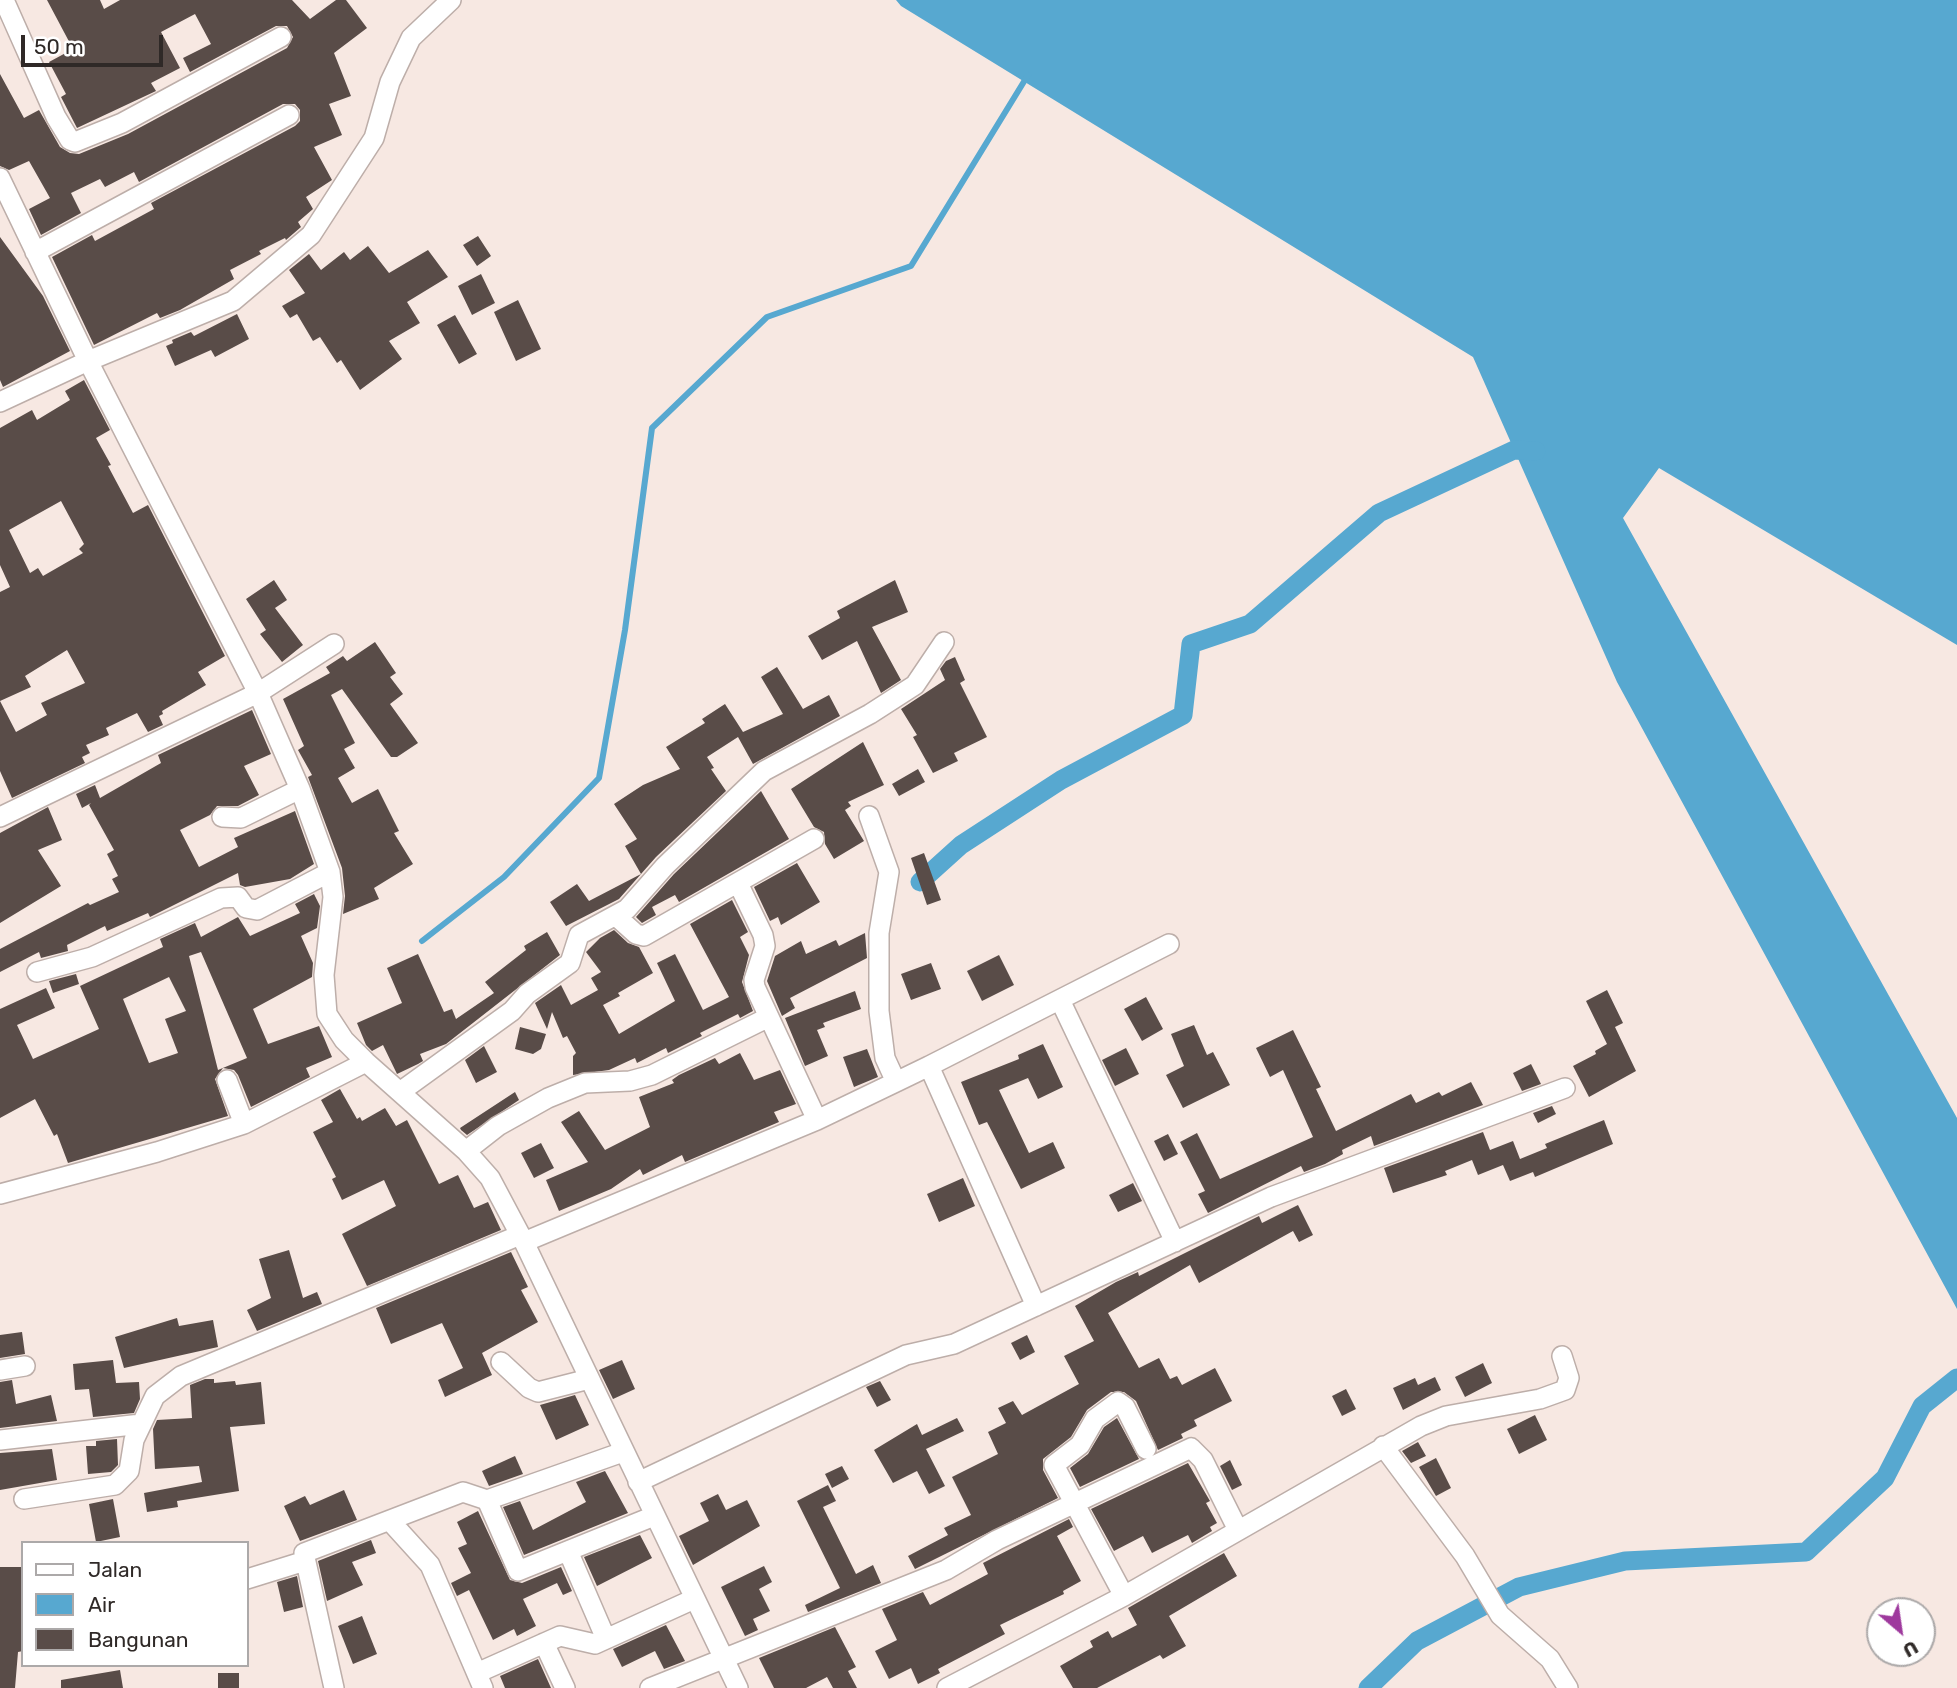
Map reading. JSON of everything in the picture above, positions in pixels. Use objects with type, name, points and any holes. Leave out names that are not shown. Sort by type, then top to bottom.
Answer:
[{"type":"street","points":[[4,0],[56,117],[70,140],[75,142],[121,123],[281,37]]},
{"type":"street","points":[[0,402],[88,361],[233,301],[310,235],[374,138],[390,82],[411,38],[451,0]]},
{"type":"street","points":[[35,252],[289,115]]},
{"type":"street","points":[[0,178],[88,361],[258,693],[300,789],[330,872],[333,897],[324,975],[327,1014],[344,1040],[466,1151],[490,1178],[522,1239],[738,1688]]},
{"type":"street","points":[[400,1092],[512,1011],[527,994],[570,963],[579,935],[616,916],[764,771],[870,714],[915,685],[944,642]]},
{"type":"street","points":[[0,817],[258,693],[334,644]]},
{"type":"street","points":[[222,817],[241,818],[300,789]]},
{"type":"street","points":[[869,816],[889,872],[879,933],[879,1011],[885,1058],[896,1082]]},
{"type":"street","points":[[616,916],[636,934],[644,936],[814,839]]},
{"type":"street","points":[[37,972],[92,957],[221,898],[238,897],[246,908],[257,910],[330,872]]},
{"type":"street","points":[[738,884],[763,935],[765,946],[754,979],[767,1018],[817,1120]]},
{"type":"street","points":[[24,1499],[115,1485],[129,1471],[134,1440],[155,1396],[181,1376],[817,1120],[1169,944]]},
{"type":"street","points":[[1060,1000],[1175,1241]]},
{"type":"street","points":[[466,1151],[498,1126],[548,1098],[585,1083],[630,1081],[652,1075],[767,1018]]},
{"type":"street","points":[[0,1194],[157,1152],[244,1125],[366,1062]]},
{"type":"street","points":[[929,1066],[1036,1306]]},
{"type":"street","points":[[227,1080],[244,1125]]},
{"type":"street","points":[[638,1482],[906,1355],[954,1344],[1271,1197],[1565,1088]]},
{"type":"street","points":[[947,1688],[1124,1596],[1383,1446],[1447,1416],[1540,1399],[1565,1390],[1569,1378],[1562,1356]]},
{"type":"street","points":[[500,1362],[528,1388],[538,1392],[589,1378]]},
{"type":"street","points":[[0,1370],[26,1366]]},
{"type":"street","points":[[1124,1596],[1054,1465],[1080,1445],[1095,1419],[1112,1403],[1118,1402],[1125,1407],[1146,1449]]},
{"type":"street","points":[[0,1440],[141,1424]]},
{"type":"street","points":[[1383,1446],[1474,1571],[1500,1615],[1550,1659],[1568,1688]]},
{"type":"street","points":[[650,1688],[689,1680],[724,1660],[946,1570],[997,1540],[1073,1502],[1191,1448],[1203,1460],[1238,1530]]},
{"type":"street","points":[[334,1688],[304,1553],[391,1522],[463,1492],[487,1500],[623,1452]]},
{"type":"street","points":[[487,1500],[519,1571],[654,1516]]},
{"type":"street","points":[[391,1522],[430,1565],[482,1676],[496,1688]]},
{"type":"street","points":[[568,1551],[606,1640]]},
{"type":"street","points":[[248,1579],[305,1561]]},
{"type":"street","points":[[482,1676],[560,1636],[595,1644],[694,1599]]},
{"type":"street","points":[[544,1643],[565,1688]]},
{"type":"water","points":[[896,0],[1957,0],[1957,645],[1659,468],[1623,518],[1957,1118],[1957,1309],[1617,682],[1473,357],[901,6]]},
{"type":"building","points":[[47,0],[100,0],[104,9],[120,0],[292,0],[310,19],[336,0],[346,0],[367,28],[334,53],[351,96],[329,104],[342,135],[314,147],[332,180],[306,197],[313,209],[298,222],[301,227],[286,240],[285,238],[259,251],[261,254],[230,270],[234,279],[180,310],[160,318],[157,313],[94,345],[52,257],[92,235],[95,241],[154,209],[151,203],[295,126],[300,121],[300,110],[295,104],[283,104],[139,182],[134,172],[105,187],[100,179],[71,193],[81,213],[41,235],[29,209],[50,198],[29,161],[9,170],[0,166],[0,74],[24,118],[39,110],[60,147],[70,153],[79,154],[128,134],[287,48],[293,37],[287,26],[276,26],[190,72],[183,58],[211,44],[195,14],[161,32],[180,68],[151,83],[156,91],[77,128],[61,97],[66,94],[49,62],[73,49]]},
{"type":"building","points":[[478,236],[491,256],[477,266],[463,245]]},
{"type":"building","points":[[0,237],[43,296],[70,351],[3,387],[0,380]]},
{"type":"building","points":[[368,246],[389,273],[428,250],[448,277],[407,302],[420,323],[389,341],[402,359],[360,390],[341,360],[337,363],[320,337],[313,341],[297,314],[290,318],[282,306],[305,293],[289,270],[309,254],[321,270],[344,252],[350,260]]},
{"type":"building","points":[[481,274],[495,303],[472,315],[458,286]]},
{"type":"building","points":[[518,300],[541,349],[516,361],[494,312]]},
{"type":"building","points":[[237,314],[249,339],[215,357],[211,350],[175,366],[166,346],[173,343],[172,340],[191,332],[194,336]]},
{"type":"building","points":[[455,315],[477,354],[459,364],[437,325]]},
{"type":"building","points":[[84,380],[110,430],[96,438],[111,465],[108,466],[133,513],[148,505],[225,656],[198,672],[206,685],[162,711],[163,714],[159,716],[163,725],[148,732],[137,713],[106,728],[109,735],[86,745],[90,753],[82,757],[85,763],[12,798],[0,771],[0,701],[0,592],[10,587],[0,565],[0,428],[32,410],[37,420],[70,400],[65,391]],"holes":[[[61,501],[84,544],[79,549],[83,553],[43,576],[38,568],[30,573],[9,530]],[[67,650],[85,683],[41,703],[47,715],[16,732],[0,701],[31,687],[25,676]]]},
{"type":"building","points":[[274,580],[287,600],[275,608],[303,645],[282,662],[260,634],[266,630],[246,599]]},
{"type":"building","points":[[895,580],[908,612],[872,627],[901,680],[881,693],[857,641],[822,660],[808,636],[840,618],[837,611]]},
{"type":"building","points":[[375,642],[396,673],[390,677],[403,694],[390,704],[418,743],[397,757],[391,757],[342,689],[331,695],[355,743],[344,749],[355,768],[338,778],[352,803],[378,789],[399,831],[394,833],[413,864],[374,888],[379,899],[343,914],[345,896],[342,868],[308,777],[312,775],[298,750],[304,746],[283,699],[330,673],[326,667],[343,656],[347,661]]},
{"type":"building","points":[[955,657],[965,680],[960,683],[987,737],[954,753],[958,761],[933,773],[913,737],[917,735],[901,709],[945,680],[940,669],[946,661]]},
{"type":"building","points":[[777,667],[803,709],[829,695],[840,716],[753,764],[738,737],[707,757],[714,768],[711,769],[726,791],[656,857],[619,899],[566,926],[550,902],[577,884],[589,901],[641,874],[625,846],[637,839],[614,804],[643,785],[680,769],[666,747],[705,723],[702,719],[725,704],[743,732],[783,714],[761,677]]},
{"type":"building","points":[[252,710],[271,754],[244,766],[259,795],[238,806],[217,806],[210,815],[180,830],[199,867],[238,847],[234,838],[295,811],[314,864],[290,879],[245,887],[240,885],[238,873],[150,917],[148,913],[107,931],[105,926],[67,945],[68,951],[41,958],[39,952],[0,972],[0,949],[88,903],[90,905],[119,892],[112,879],[118,876],[107,854],[114,850],[89,805],[91,803],[82,808],[76,794],[95,785],[100,798],[161,763],[158,755]]},
{"type":"building","points":[[863,742],[884,785],[848,802],[851,806],[845,810],[864,841],[834,859],[825,844],[824,832],[814,827],[791,789]]},
{"type":"building","points":[[918,769],[925,782],[899,796],[892,784]]},
{"type":"building","points":[[761,791],[789,839],[679,902],[675,895],[652,907],[656,915],[642,923],[636,917],[674,874]]},
{"type":"building","points":[[48,807],[62,840],[38,850],[61,886],[0,923],[0,833]]},
{"type":"building","points":[[924,853],[941,900],[927,905],[911,858]]},
{"type":"building","points":[[797,863],[820,902],[781,925],[778,917],[770,921],[754,887]]},
{"type":"building","points":[[314,894],[320,906],[317,928],[301,936],[313,963],[312,977],[253,1009],[268,1044],[319,1026],[332,1057],[306,1068],[310,1077],[251,1107],[238,1075],[234,1070],[223,1068],[215,1079],[228,1116],[68,1163],[57,1134],[54,1136],[35,1099],[0,1118],[0,1009],[46,988],[55,1008],[17,1025],[33,1059],[99,1029],[80,986],[163,947],[160,939],[195,923],[201,937],[238,917],[250,936],[300,913],[295,904]],"holes":[[[201,952],[247,1058],[218,1070],[189,956]],[[169,977],[186,1011],[165,1019],[178,1053],[149,1063],[123,999]]]},
{"type":"building","points":[[732,900],[748,932],[740,937],[749,955],[742,982],[753,1011],[740,1018],[738,1014],[668,1053],[666,1048],[637,1063],[635,1058],[609,1070],[573,1075],[573,1056],[576,1053],[567,1036],[563,1038],[552,1012],[547,1029],[535,1003],[561,985],[571,1005],[598,990],[591,978],[601,972],[586,952],[600,938],[614,930],[628,943],[639,947],[653,973],[603,1005],[619,1034],[675,1001],[657,963],[675,954],[703,1010],[729,997],[690,924]]},
{"type":"building","points":[[547,932],[560,955],[446,1044],[420,1054],[423,1061],[397,1074],[383,1045],[372,1051],[366,1045],[357,1023],[402,1003],[387,968],[418,954],[444,1012],[452,1009],[456,1019],[494,993],[485,982],[526,950],[524,946]]},
{"type":"building","points":[[865,933],[867,958],[790,998],[795,1008],[782,1016],[767,981],[775,956],[801,941],[806,954],[836,940],[839,946]]},
{"type":"building","points":[[999,955],[1014,985],[982,1001],[967,971]]},
{"type":"building","points":[[931,963],[941,989],[911,1000],[901,974]]},
{"type":"building","points":[[76,974],[79,984],[53,993],[49,981]]},
{"type":"building","points":[[1607,990],[1623,1023],[1615,1027],[1636,1071],[1589,1097],[1573,1066],[1596,1054],[1595,1051],[1607,1044],[1586,1001]]},
{"type":"building","points":[[855,991],[861,1009],[823,1023],[825,1027],[817,1030],[828,1056],[805,1066],[785,1018]]},
{"type":"building","points":[[1146,997],[1163,1029],[1142,1041],[1124,1009]]},
{"type":"building","points":[[1194,1025],[1207,1055],[1213,1052],[1230,1085],[1183,1108],[1166,1075],[1184,1066],[1171,1034]]},
{"type":"building","points":[[520,1027],[546,1034],[541,1049],[533,1054],[515,1049]]},
{"type":"building","points":[[1293,1030],[1321,1087],[1316,1089],[1336,1131],[1411,1094],[1416,1103],[1439,1092],[1442,1096],[1471,1082],[1483,1105],[1374,1146],[1371,1136],[1342,1150],[1343,1154],[1325,1164],[1304,1172],[1301,1166],[1208,1213],[1198,1194],[1205,1191],[1180,1142],[1197,1133],[1220,1179],[1313,1137],[1283,1070],[1270,1077],[1256,1048]]},
{"type":"building","points":[[1043,1044],[1063,1087],[1038,1099],[1028,1078],[999,1090],[1029,1153],[1053,1142],[1065,1168],[1021,1189],[987,1122],[979,1125],[961,1082],[1019,1059],[1018,1055]]},
{"type":"building","points":[[484,1046],[497,1072],[476,1083],[465,1060]]},
{"type":"building","points":[[1126,1048],[1139,1074],[1115,1086],[1102,1060]]},
{"type":"building","points":[[867,1049],[878,1077],[854,1087],[843,1057]]},
{"type":"building","points":[[740,1053],[754,1080],[780,1070],[796,1104],[774,1112],[779,1122],[685,1162],[682,1155],[643,1175],[640,1169],[611,1189],[559,1211],[546,1180],[588,1162],[561,1122],[579,1111],[605,1150],[650,1127],[639,1097],[674,1083],[672,1080],[679,1075],[715,1058],[719,1064]]},
{"type":"building","points":[[1531,1064],[1541,1084],[1522,1091],[1513,1073]]},
{"type":"building","points":[[340,1089],[357,1119],[360,1117],[362,1121],[385,1108],[396,1126],[407,1120],[439,1184],[458,1175],[474,1208],[488,1202],[501,1230],[367,1286],[342,1234],[396,1206],[384,1180],[342,1200],[332,1179],[336,1177],[313,1132],[333,1122],[321,1100]]},
{"type":"building","points":[[515,1092],[519,1100],[467,1135],[461,1130],[460,1128]]},
{"type":"building","points":[[1552,1106],[1556,1114],[1538,1123],[1533,1113]]},
{"type":"building","points":[[1604,1120],[1613,1144],[1535,1177],[1533,1172],[1510,1181],[1503,1165],[1478,1175],[1472,1160],[1445,1171],[1447,1175],[1393,1193],[1384,1168],[1483,1132],[1490,1150],[1513,1141],[1520,1159],[1547,1148],[1545,1144]]},
{"type":"building","points":[[1168,1134],[1178,1154],[1164,1161],[1154,1141]]},
{"type":"building","points":[[541,1143],[554,1168],[534,1178],[521,1153]]},
{"type":"building","points":[[963,1178],[975,1206],[939,1222],[927,1194]]},
{"type":"building","points":[[1133,1183],[1142,1201],[1118,1212],[1109,1195]]},
{"type":"building","points":[[1298,1205],[1313,1235],[1299,1242],[1293,1231],[1199,1283],[1190,1265],[1108,1313],[1139,1368],[1159,1358],[1170,1379],[1177,1376],[1182,1385],[1215,1368],[1232,1401],[1194,1420],[1197,1426],[1181,1434],[1183,1438],[1158,1450],[1136,1401],[1124,1392],[1111,1392],[1087,1410],[1071,1437],[1043,1459],[1043,1470],[1058,1498],[915,1569],[908,1556],[948,1535],[944,1528],[971,1515],[952,1477],[998,1454],[988,1432],[1006,1423],[998,1408],[1013,1401],[1022,1415],[1079,1384],[1064,1356],[1094,1341],[1075,1306],[1116,1282],[1138,1272],[1139,1276],[1259,1216],[1262,1223]]},
{"type":"building","points":[[289,1250],[303,1298],[317,1292],[322,1304],[257,1331],[247,1310],[271,1298],[259,1259]]},
{"type":"building","points":[[511,1252],[528,1287],[521,1290],[538,1322],[482,1353],[492,1375],[445,1397],[438,1380],[463,1368],[442,1323],[391,1344],[376,1308]]},
{"type":"building","points":[[177,1318],[179,1326],[213,1320],[218,1347],[124,1368],[115,1337]]},
{"type":"building","points":[[22,1332],[25,1354],[0,1358],[0,1335]]},
{"type":"building","points":[[1027,1335],[1035,1352],[1020,1360],[1011,1343]]},
{"type":"building","points":[[113,1360],[116,1383],[139,1382],[140,1399],[134,1413],[93,1417],[89,1389],[75,1390],[73,1364]]},
{"type":"building","points":[[622,1360],[635,1389],[613,1399],[599,1370]]},
{"type":"building","points":[[1483,1363],[1492,1383],[1465,1397],[1455,1377]]},
{"type":"building","points":[[1435,1377],[1441,1390],[1403,1410],[1393,1388],[1415,1378],[1418,1385]]},
{"type":"building","points":[[205,1379],[214,1379],[214,1383],[235,1381],[236,1385],[261,1382],[265,1424],[230,1427],[239,1491],[177,1501],[178,1507],[147,1512],[144,1493],[202,1482],[199,1466],[155,1469],[153,1429],[157,1420],[192,1418],[190,1385]]},
{"type":"building","points":[[12,1380],[16,1404],[51,1395],[57,1421],[0,1428],[0,1382]]},
{"type":"building","points":[[880,1381],[891,1400],[877,1407],[866,1387]]},
{"type":"building","points":[[1346,1389],[1356,1409],[1342,1416],[1332,1396]]},
{"type":"building","points":[[575,1395],[589,1425],[556,1440],[540,1405]]},
{"type":"building","points":[[1535,1415],[1547,1440],[1519,1454],[1507,1429]]},
{"type":"building","points":[[957,1418],[964,1431],[926,1449],[945,1486],[929,1494],[917,1471],[893,1483],[874,1450],[917,1424],[922,1435]]},
{"type":"building","points":[[1117,1418],[1139,1459],[1080,1487],[1070,1468],[1088,1454],[1104,1427]]},
{"type":"building","points":[[117,1439],[118,1465],[111,1472],[88,1474],[86,1446],[96,1446],[96,1441]]},
{"type":"building","points":[[1418,1442],[1426,1456],[1411,1463],[1402,1451]]},
{"type":"building","points":[[52,1449],[57,1480],[0,1490],[0,1453]]},
{"type":"building","points":[[515,1456],[523,1474],[489,1486],[482,1471]]},
{"type":"building","points":[[1436,1458],[1451,1488],[1436,1496],[1419,1467]]},
{"type":"building","points":[[1230,1460],[1242,1485],[1232,1490],[1220,1466]]},
{"type":"building","points":[[1188,1463],[1210,1501],[1206,1503],[1217,1523],[1210,1527],[1212,1531],[1192,1543],[1188,1535],[1152,1553],[1143,1536],[1114,1551],[1091,1509]]},
{"type":"building","points":[[842,1466],[849,1479],[832,1488],[825,1474]]},
{"type":"building","points":[[605,1471],[628,1513],[524,1555],[503,1507],[520,1501],[533,1530],[586,1502],[576,1482]]},
{"type":"building","points":[[828,1485],[836,1501],[823,1507],[856,1574],[873,1565],[881,1583],[808,1612],[805,1605],[840,1588],[797,1501]]},
{"type":"building","points":[[344,1490],[357,1520],[300,1541],[284,1506],[305,1496],[310,1505]]},
{"type":"building","points":[[718,1494],[726,1510],[747,1500],[760,1526],[693,1565],[679,1536],[709,1521],[700,1503]]},
{"type":"building","points":[[113,1499],[120,1537],[96,1541],[89,1504]]},
{"type":"building","points":[[478,1511],[510,1580],[522,1583],[561,1567],[572,1591],[563,1595],[557,1583],[523,1599],[536,1626],[517,1636],[514,1629],[493,1640],[469,1590],[457,1596],[451,1583],[471,1573],[458,1548],[467,1544],[457,1522]]},
{"type":"building","points":[[1069,1519],[1073,1527],[1057,1536],[1081,1581],[1063,1591],[1064,1594],[1000,1625],[1005,1634],[938,1669],[940,1673],[918,1684],[911,1668],[889,1679],[875,1651],[897,1640],[882,1609],[923,1592],[930,1605],[988,1574],[983,1563]]},
{"type":"building","points":[[640,1535],[652,1558],[597,1586],[584,1557]]},
{"type":"building","points":[[371,1540],[376,1553],[352,1562],[363,1585],[327,1601],[318,1561]]},
{"type":"building","points":[[1224,1553],[1237,1576],[1169,1616],[1186,1646],[1163,1659],[1160,1655],[1097,1688],[1073,1688],[1060,1666],[1093,1647],[1090,1641],[1108,1631],[1112,1638],[1137,1625],[1128,1608]]},
{"type":"building","points":[[764,1566],[772,1582],[759,1589],[770,1611],[753,1619],[758,1630],[745,1636],[721,1587]]},
{"type":"building","points":[[0,1567],[21,1567],[21,1651],[18,1652],[15,1688],[0,1688]]},
{"type":"building","points":[[297,1576],[303,1607],[284,1612],[277,1582]]},
{"type":"building","points":[[362,1616],[377,1654],[353,1664],[338,1626]]},
{"type":"building","points":[[666,1625],[685,1661],[664,1669],[655,1651],[622,1667],[613,1649]]},
{"type":"building","points":[[835,1627],[856,1667],[848,1671],[857,1688],[833,1688],[827,1677],[806,1688],[774,1688],[759,1658]]},
{"type":"building","points":[[538,1659],[551,1688],[505,1688],[500,1676]]},
{"type":"building","points":[[120,1670],[123,1688],[61,1688],[61,1680]]},
{"type":"building","points":[[218,1673],[239,1673],[239,1688],[218,1688]]},
{"type":"waterway","points":[[422,941],[504,877],[599,778],[625,630],[652,428],[767,317],[911,266],[1028,75]]},
{"type":"waterway","points":[[920,882],[961,845],[1061,780],[1183,715],[1191,644],[1250,624],[1379,513],[1514,450],[1536,451]]},
{"type":"waterway","points":[[1368,1688],[1417,1641],[1519,1587],[1625,1561],[1806,1552],[1885,1478],[1922,1406],[1957,1378]]}]
